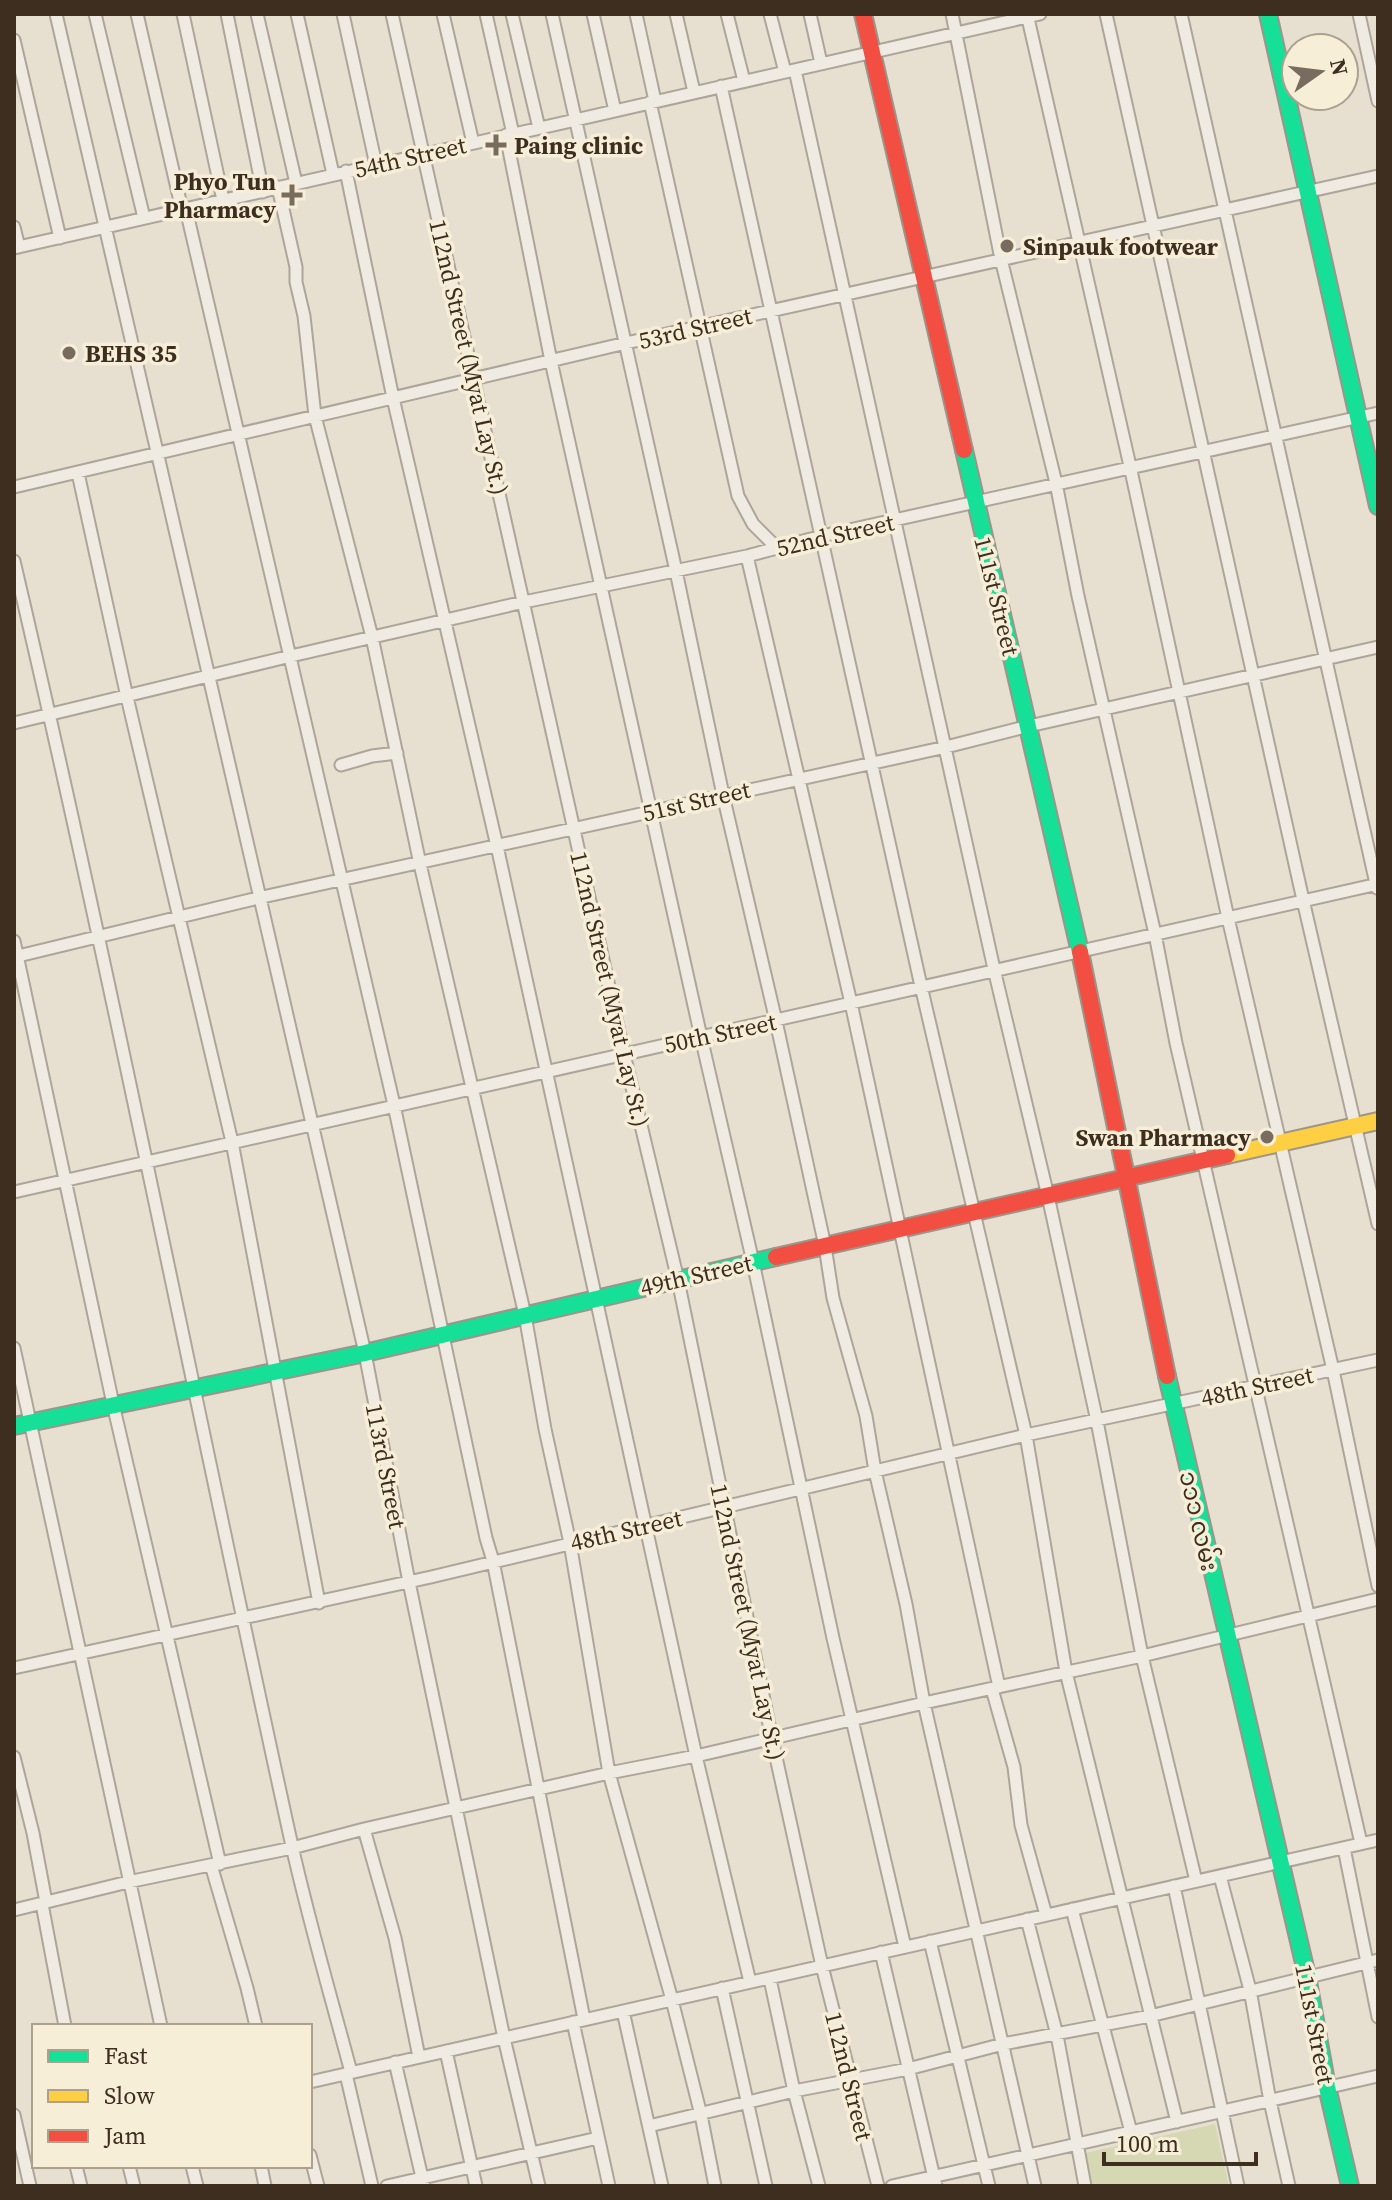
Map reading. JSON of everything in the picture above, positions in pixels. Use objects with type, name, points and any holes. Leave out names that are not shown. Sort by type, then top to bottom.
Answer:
[{"type":"street","name":"113rd Street","points":[[56,14],[365,1353],[409,1582],[504,2038],[539,2186]]},
{"type":"street","points":[[95,14],[144,218]]},
{"type":"street","points":[[137,14],[182,210],[186,209],[394,1105],[493,1561],[539,1790],[598,2138],[609,2186]]},
{"type":"street","points":[[183,14],[223,200]]},
{"type":"street","points":[[227,14],[263,192]]},
{"type":"street","points":[[257,14],[296,183]]},
{"type":"street","points":[[297,14],[333,174]]},
{"type":"street","points":[[343,14],[376,165]]},
{"type":"street","name":"112nd Street (Myat Lay St.)","points":[[392,14],[573,829],[678,1280],[822,1966]]},
{"type":"street","points":[[443,14],[473,143]]},
{"type":"street","points":[[486,14],[551,361],[803,1487],[830,1625],[905,1947]]},
{"type":"street","points":[[512,14],[539,128]]},
{"type":"street","points":[[552,14],[723,795],[776,1021],[825,1246],[833,1298],[866,1416],[924,1703],[1035,2186]]},
{"type":"street","points":[[593,14],[615,111]]},
{"type":"street","points":[[636,14],[738,496],[753,524],[777,548]]},
{"type":"street","points":[[676,14],[694,92]]},
{"type":"street","points":[[727,14],[744,81]]},
{"type":"street","points":[[770,14],[790,71],[896,521],[1097,1421],[1142,1656],[1196,1881]]},
{"type":"street","points":[[810,14],[821,63]]},
{"type":"street","name":"111st Street","points":[[863,14],[1029,726],[1128,1178]]},
{"type":"street","points":[[952,14],[1001,259],[1056,483],[1176,1043],[1361,1843]]},
{"type":"street","points":[[1106,14],[1252,675],[1378,1224]]},
{"type":"street","points":[[1181,14],[1377,886]]},
{"type":"street","points":[[1268,14],[1378,506]]},
{"type":"street","points":[[1359,14],[1378,101]]},
{"type":"street","name":"54th Street","points":[[16,248],[1031,15]]},
{"type":"street","points":[[1031,15],[1078,243],[1228,918],[1333,1370],[1378,1586]]},
{"type":"street","points":[[14,40],[60,238]]},
{"type":"street","points":[[721,86],[921,986],[1026,1435],[1066,1672],[1177,2122]]},
{"type":"street","points":[[346,171],[393,398],[598,1298],[696,1756],[750,1982]]},
{"type":"street","name":"53rd Street","points":[[14,487],[700,326],[1378,176]]},
{"type":"street","points":[[278,187],[304,316],[315,416],[372,637],[420,864],[525,1315],[545,1429],[570,1543],[609,1773],[672,2000],[715,2186]]},
{"type":"street","points":[[14,227],[16,248]]},
{"type":"street","name":"52nd Street","points":[[127,697],[524,602],[747,556],[1130,466],[1378,413]]},
{"type":"street","points":[[78,473],[127,697],[232,1142],[319,1603]]},
{"type":"street","points":[[747,556],[851,1003],[1014,1767],[1021,1825],[1046,1915]]},
{"type":"street","points":[[14,561],[148,1161],[292,1848],[348,2073],[372,2186]]},
{"type":"street","name":"51st Street","points":[[16,957],[258,898],[946,747],[1378,647]]},
{"type":"street","points":[[14,723],[127,697]]},
{"type":"street","points":[[341,765],[397,753]]},
{"type":"street","name":"50th Street","points":[[14,1192],[994,969],[1377,886]]},
{"type":"street","points":[[14,941],[113,1404],[168,1633],[216,1864],[256,2024]]},
{"type":"street","name":"49th Street","points":[[22,1424],[365,1353],[1378,1121]]},
{"type":"street","name":"၁၁၁ လမ်း","points":[[1128,1178],[1172,1404],[1280,1862]]},
{"type":"street","points":[[14,1348],[22,1424],[81,1654],[161,2024]]},
{"type":"street","name":"48th Street","points":[[14,1668],[319,1603],[1026,1435],[1378,1360]]},
{"type":"street","points":[[14,1910],[609,1773],[1226,1637],[1378,1599]]},
{"type":"street","points":[[14,1757],[33,1833],[65,2024]]},
{"type":"street","points":[[364,1829],[395,1938],[419,2057]]},
{"type":"street","points":[[312,2082],[1378,1840]]},
{"type":"street","points":[[1344,1848],[1372,1961],[1378,2017]]},
{"type":"street","name":"111st Street","points":[[1280,1862],[1350,2186]]},
{"type":"street","points":[[1220,1876],[1250,1990],[1289,2186]]},
{"type":"street","points":[[1174,1886],[1238,2186]]},
{"type":"street","points":[[1072,1909],[1131,2132]]},
{"type":"street","points":[[1027,1919],[1057,2035],[1085,2186]]},
{"type":"street","points":[[930,1941],[989,2186]]},
{"type":"street","points":[[881,1952],[935,2181]]},
{"type":"street","points":[[649,2126],[794,2091],[908,2069],[1003,2044],[1150,2016],[1372,1961]]},
{"type":"street","name":"112nd Street","points":[[822,1966],[878,2186]]},
{"type":"street","points":[[770,1979],[794,2091],[819,2186]]},
{"type":"street","points":[[722,1988],[766,2186]]},
{"type":"street","points":[[623,2011],[662,2186]]},
{"type":"street","points":[[446,2051],[476,2186]]},
{"type":"street","points":[[395,2062],[424,2182]]},
{"type":"street","points":[[892,2186],[935,2181],[984,2165],[1378,2076]]},
{"type":"street","points":[[14,2115],[18,2149],[30,2186]]},
{"type":"street","points":[[387,2186],[424,2182],[472,2167],[598,2138]]},
{"type":"street","points":[[312,2163],[318,2186]]},
{"type":"green space","points":[[1215,2124],[1229,2186],[1093,2186],[1085,2153]]},
{"type":"traffic: fast","points":[[1268,14],[1378,506]]},
{"type":"traffic: fast","points":[[964,450],[1080,952]]},
{"type":"traffic: fast","points":[[14,1426],[365,1353],[776,1257]]},
{"type":"traffic: fast","points":[[1167,1376],[1307,1976],[1327,2087],[1350,2186]]},
{"type":"traffic: slow","points":[[1227,1155],[1378,1121]]},
{"type":"traffic: jam","points":[[863,14],[964,450]]},
{"type":"traffic: jam","points":[[1080,952],[1167,1376]]},
{"type":"traffic: jam","points":[[776,1257],[1227,1155]]},
{"type":"place","name":"Paing clinic","points":[[496,145]]},
{"type":"place","name":"Phyo Tun Pharmacy","points":[[292,195]]},
{"type":"place","name":"Sinpauk footwear","points":[[1007,246]]},
{"type":"place","name":"BEHS 35","points":[[69,353]]},
{"type":"place","name":"Swan Pharmacy","points":[[1267,1137]]}]
